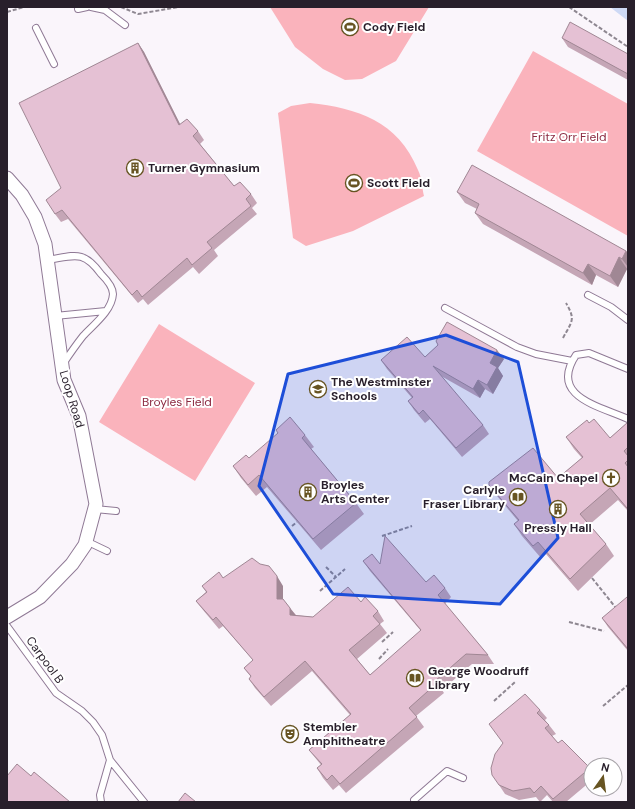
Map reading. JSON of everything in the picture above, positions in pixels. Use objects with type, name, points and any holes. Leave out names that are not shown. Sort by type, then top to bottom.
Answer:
[{"type":"street","name":"Loop Road","points":[[7,178],[22,195],[35,217],[45,244],[64,380],[79,416],[96,504],[86,541],[72,564],[40,597],[7,616]]},
{"type":"lane","points":[[78,10],[87,7]]},
{"type":"lane","points":[[91,7],[105,10],[124,25]]},
{"type":"lane","points":[[36,28],[54,64]]},
{"type":"lane","points":[[47,260],[79,256],[92,262],[112,288],[113,294],[106,311],[82,337],[62,365]]},
{"type":"lane","points":[[588,295],[611,307],[628,320]]},
{"type":"lane","points":[[445,308],[518,347],[536,354],[572,361]]},
{"type":"lane","points":[[55,316],[106,311]]},
{"type":"lane","points":[[628,369],[589,353],[576,355],[572,361],[568,373],[573,392],[584,401],[628,419]]},
{"type":"lane","points":[[95,509],[116,511]]},
{"type":"lane","points":[[86,541],[107,551]]},
{"type":"lane","name":"Carpool B","points":[[7,626],[56,693],[82,710],[93,722],[102,735],[110,760],[144,802]]},
{"type":"lane","points":[[101,802],[100,795],[110,760]]},
{"type":"lane","points":[[415,802],[414,800],[447,771],[463,778]]},
{"type":"path","points":[[7,12],[24,7]]},
{"type":"path","points":[[121,7],[138,14],[179,7]]},
{"type":"path","points":[[569,7],[628,47]]},
{"type":"path","points":[[563,338],[572,321],[572,315],[566,303]]},
{"type":"path","points":[[292,526],[297,522]]},
{"type":"path","points":[[382,536],[412,526]]},
{"type":"path","points":[[326,567],[336,577]]},
{"type":"path","points":[[320,591],[345,569]]},
{"type":"path","points":[[592,578],[620,613]]},
{"type":"path","points":[[569,622],[604,631]]},
{"type":"path","points":[[382,642],[393,632]]},
{"type":"path","points":[[378,659],[388,649]]},
{"type":"path","points":[[494,701],[515,682]]},
{"type":"path","points":[[603,706],[628,685]]},
{"type":"highlighted area","points":[[446,335],[518,362],[558,538],[500,604],[333,594],[259,486],[288,374]]},
{"type":"green space","name":"Cody Field","points":[[270,7],[429,7],[396,61],[362,79],[345,80],[323,69],[295,47]]},
{"type":"green space","name":"Fritz Orr Field","points":[[533,51],[628,104],[628,236],[477,151]]},
{"type":"green space","name":"Scott Field","points":[[310,103],[327,105],[360,113],[387,129],[410,153],[419,173],[424,196],[353,231],[306,246],[293,238],[278,113],[291,106]]},
{"type":"green space","name":"Broyles Field","points":[[159,324],[255,383],[195,481],[99,422]]},
{"type":"water","points":[[610,7],[628,7],[628,21]]},
{"type":"building","points":[[570,22],[628,54],[628,74],[562,38]]},
{"type":"building","name":"Turner Gymnasium","points":[[138,43],[179,125],[187,119],[198,131],[193,136],[234,186],[240,182],[251,194],[246,199],[251,206],[207,242],[212,248],[192,265],[187,258],[142,297],[137,290],[132,295],[62,210],[55,214],[46,200],[61,188],[19,103]]},
{"type":"building","points":[[472,165],[626,251],[622,259],[619,257],[610,276],[588,264],[583,273],[475,213],[479,204],[457,192]]},
{"type":"building","points":[[447,322],[497,350],[490,363],[497,367],[487,385],[478,380],[473,389],[433,366],[483,425],[456,448],[423,410],[419,414],[408,401],[413,397],[381,360],[407,337],[425,357],[438,345],[436,341]]},
{"type":"building","name":"Broyles Arts Center","points":[[290,417],[305,435],[302,438],[356,503],[313,539],[259,475],[248,485],[233,466],[246,455],[249,458],[278,433],[276,430]]},
{"type":"building","name":"Pressly Hall","points":[[594,419],[610,438],[628,422],[628,447],[624,451],[628,456],[628,460],[625,463],[628,467],[628,507],[627,508],[610,488],[580,514],[606,544],[570,579],[538,542],[533,546],[514,524],[519,520],[489,485],[489,482],[533,448],[558,478],[583,457],[566,437],[587,420],[589,423]]},
{"type":"building","points":[[385,536],[426,582],[434,575],[445,588],[438,595],[488,655],[466,654],[435,681],[437,683],[409,708],[417,717],[340,784],[332,775],[327,780],[317,768],[322,764],[309,750],[351,714],[305,661],[264,697],[249,679],[251,676],[244,668],[253,660],[216,617],[213,620],[196,601],[207,592],[202,586],[219,572],[223,578],[252,558],[260,564],[269,566],[277,576],[277,599],[283,599],[290,608],[290,615],[313,617],[348,587],[361,602],[365,597],[378,611],[373,616],[380,624],[349,650],[370,675],[421,630],[363,561],[372,554],[380,564]]},
{"type":"building","points":[[627,597],[628,599],[628,649],[602,618]]},
{"type":"building","points":[[525,694],[540,710],[537,713],[549,725],[545,728],[558,743],[562,740],[583,761],[583,774],[553,799],[541,786],[534,793],[530,788],[513,791],[499,785],[492,775],[491,768],[495,754],[503,743],[489,724]]},
{"type":"building","points":[[17,764],[31,776],[34,772],[70,802],[7,802],[7,776]]},
{"type":"building","points":[[185,793],[196,802],[178,802]]},
{"type":"place","name":"Cody Field","points":[[350,27]]},
{"type":"place","name":"Turner Gymnasium","points":[[135,168]]},
{"type":"place","name":"Scott Field","points":[[354,183]]},
{"type":"place","name":"The Westminster Schools","points":[[318,389]]},
{"type":"place","name":"McCain Chapel","points":[[611,478]]},
{"type":"place","name":"Broyles Arts Center","points":[[308,492]]},
{"type":"place","name":"Carlyle Fraser Library","points":[[518,497]]},
{"type":"place","name":"Pressly Hall","points":[[558,509]]},
{"type":"place","name":"George Woodruff Library","points":[[415,678]]},
{"type":"place","name":"Stembler Amphitheatre","points":[[290,734]]}]
